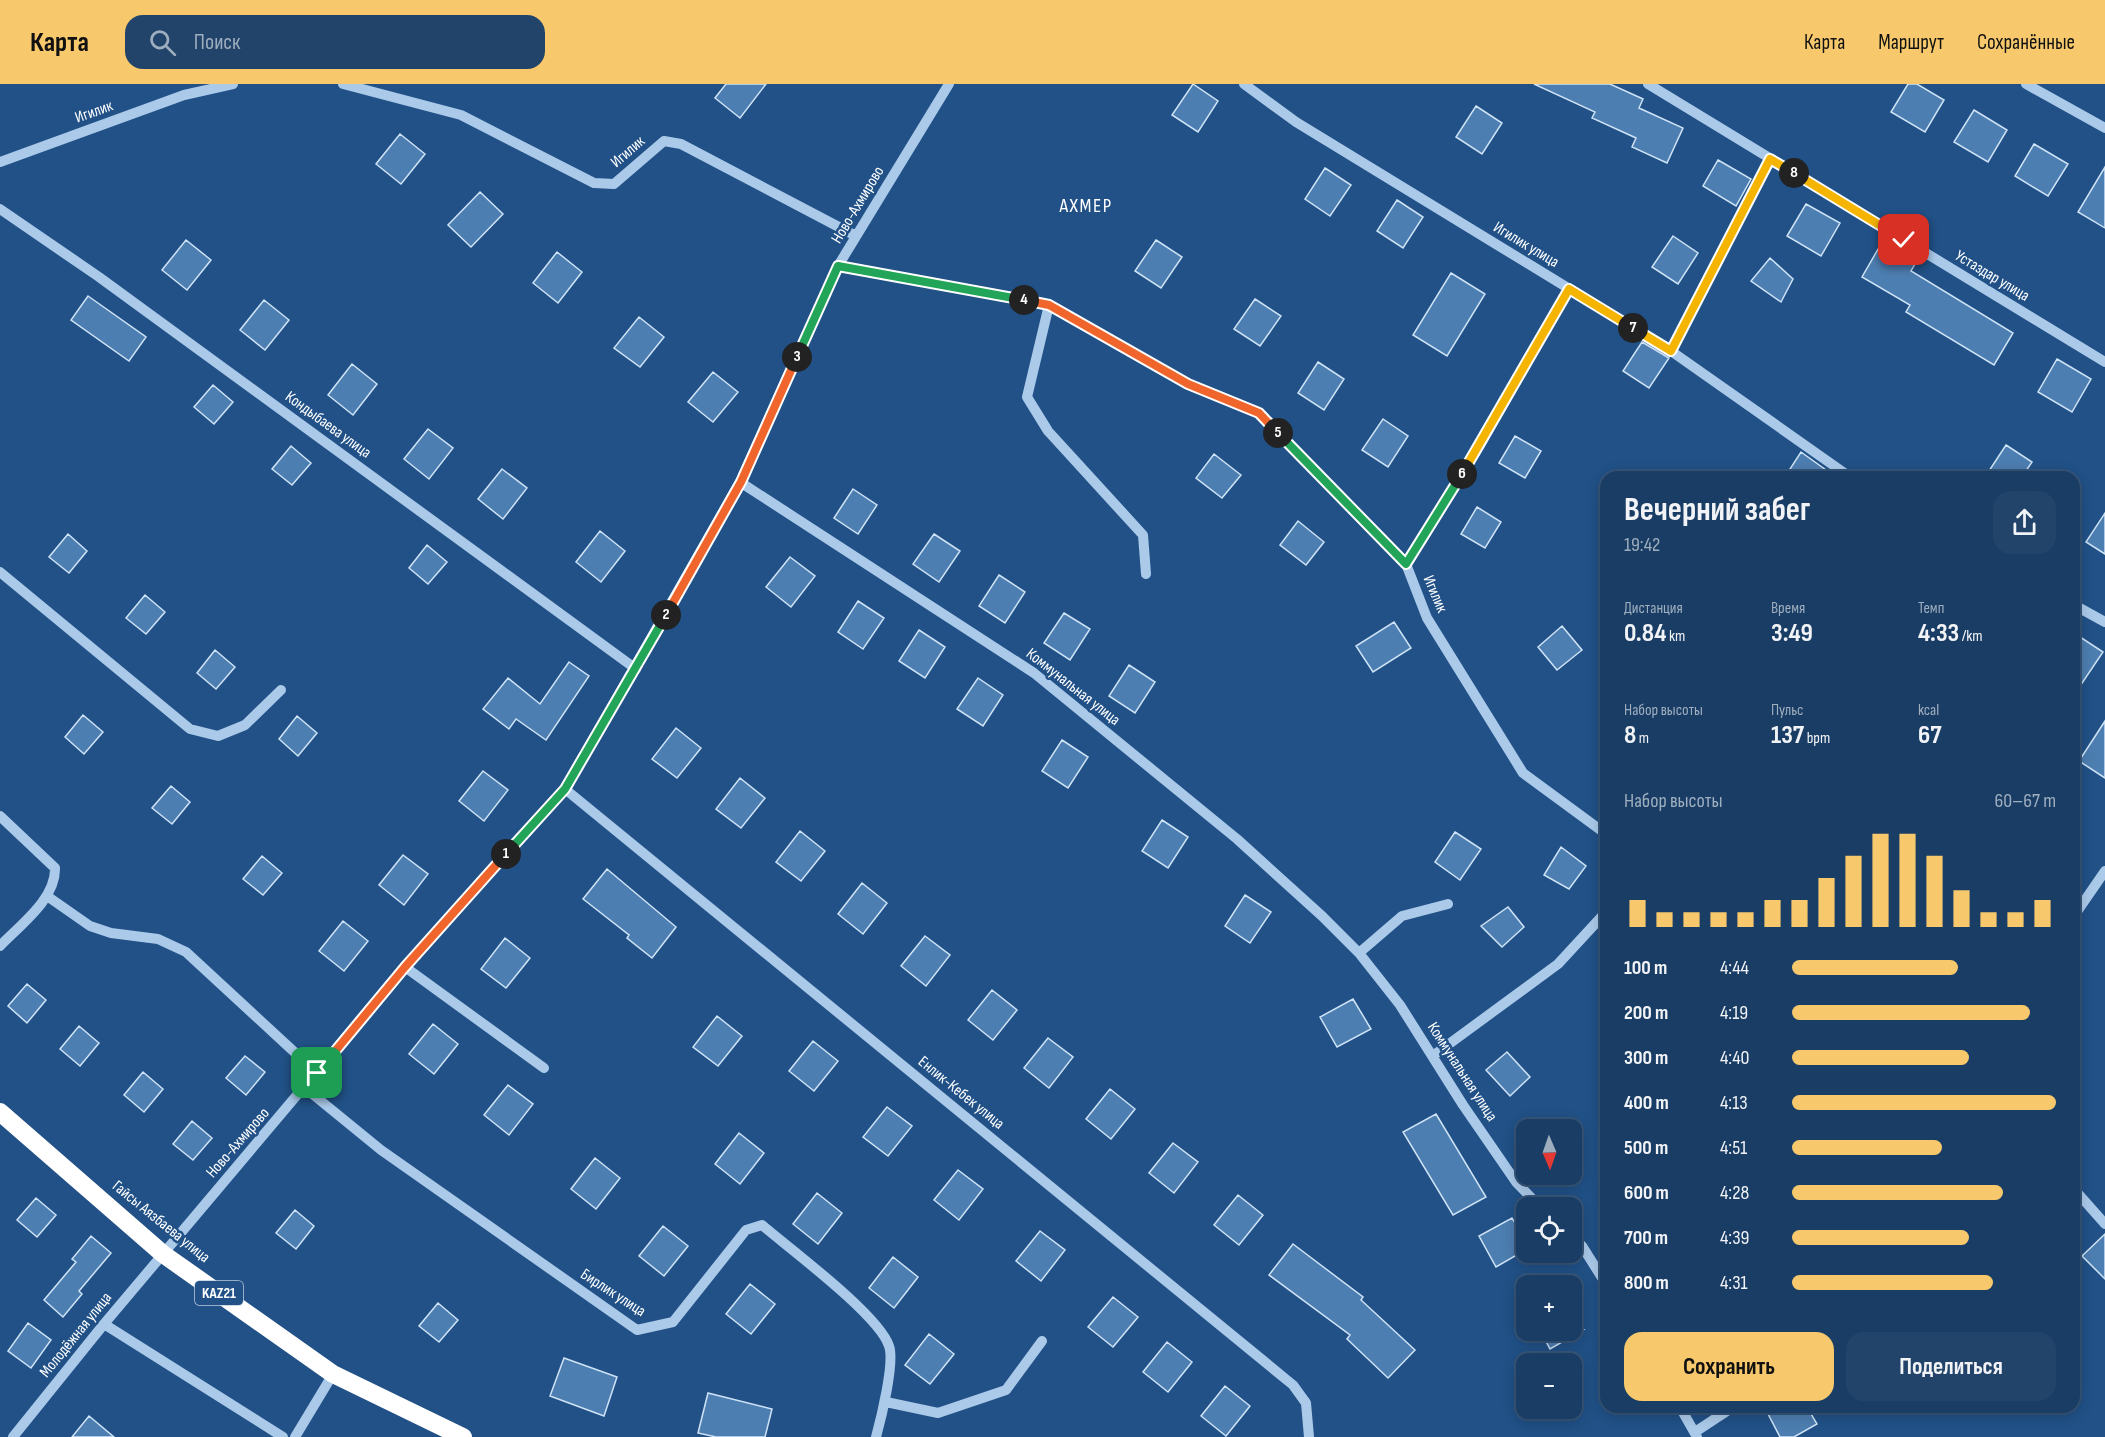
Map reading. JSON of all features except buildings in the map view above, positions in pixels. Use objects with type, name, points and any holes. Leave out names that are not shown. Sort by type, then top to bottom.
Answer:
[{"type":"highway","name":"Гайсы Аязбаева улица","points":[[0,1112],[163,1254],[333,1374],[463,1437]]},
{"type":"street","name":"Игилик","points":[[0,162],[184,95],[233,84]]},
{"type":"street","name":"Игилик","points":[[343,84],[461,115],[594,183],[614,184],[664,141],[681,144],[856,236]]},
{"type":"street","name":"Ново-Ахмирово","points":[[163,1254],[405,967],[565,789],[636,669],[741,482],[838,266],[949,84]]},
{"type":"street","name":"Игилик улица","points":[[1244,84],[1296,122],[1671,351],[1841,471]]},
{"type":"street","name":"Устаздар улица","points":[[1647,84],[2105,362]]},
{"type":"street","points":[[2025,84],[2105,128]]},
{"type":"street","points":[[1671,351],[1770,159]]},
{"type":"street","name":"Кондыбаева улица","points":[[0,209],[109,284],[636,669]]},
{"type":"street","name":"Игилик","points":[[838,266],[1049,305],[1188,384],[1259,413],[1406,564],[1427,618],[1523,773],[1600,828]]},
{"type":"street","points":[[1406,564],[1480,445],[1569,289]]},
{"type":"street","points":[[1049,305],[1027,397],[1048,431],[1143,535],[1146,574]]},
{"type":"street","name":"Коммунальная улица","points":[[741,482],[1034,673],[1237,839],[1359,953],[1400,1005],[1434,1055],[1463,1105],[1503,1162],[1532,1197]]},
{"type":"street","points":[[0,572],[190,729],[218,736],[245,725],[281,690]]},
{"type":"street","points":[[2080,608],[2105,622]]},
{"type":"street","name":"Енлик-Кебек улица","points":[[565,789],[1293,1385],[1306,1403],[1309,1437]]},
{"type":"street","points":[[0,816],[55,868],[56,881],[47,896],[0,946]]},
{"type":"street","points":[[2080,907],[2105,871]]},
{"type":"street","points":[[47,896],[90,926],[111,933],[158,939],[186,952],[317,1073]]},
{"type":"street","points":[[1359,953],[1402,916],[1448,904]]},
{"type":"street","points":[[1434,1055],[1557,964],[1600,918]]},
{"type":"street","points":[[405,967],[544,1068]]},
{"type":"street","name":"Бирлик улица","points":[[305,1088],[381,1150],[637,1330],[674,1322],[746,1230],[762,1225],[870,1317],[890,1346],[886,1402],[876,1437]]},
{"type":"street","points":[[2080,1196],[2105,1224]]},
{"type":"street","points":[[1582,1246],[1600,1274]]},
{"type":"street","name":"Молодёжная улица","points":[[13,1437],[163,1254]]},
{"type":"street","points":[[104,1324],[283,1437]]},
{"type":"street","points":[[886,1402],[938,1413],[1006,1390],[1042,1341]]},
{"type":"street","points":[[295,1437],[333,1374]]},
{"type":"street","points":[[1683,1413],[1696,1435],[1725,1413]]},
{"type":"district","name":"АХМЕР","points":[[1086,206]]},
{"type":"route","points":[[317,1073],[405,967],[565,789],[636,669],[741,482],[838,266],[1049,305],[1188,384],[1259,413],[1406,564],[1480,445],[1569,289],[1671,351],[1770,159],[1904,240]]}]
